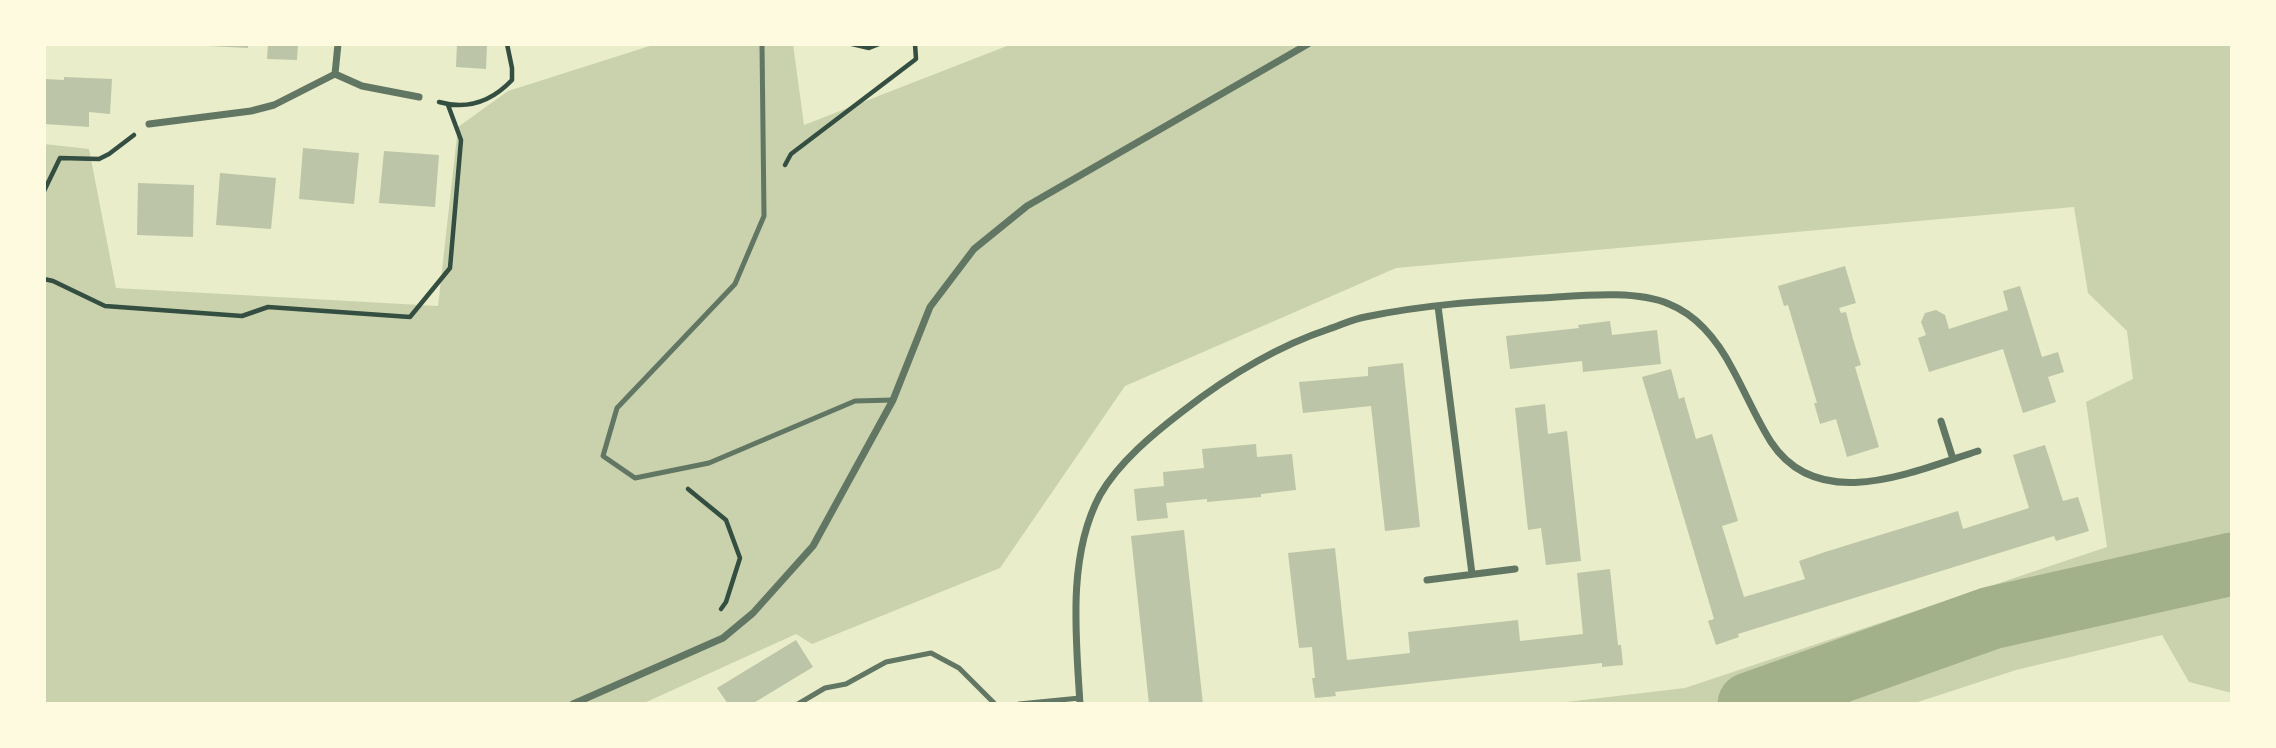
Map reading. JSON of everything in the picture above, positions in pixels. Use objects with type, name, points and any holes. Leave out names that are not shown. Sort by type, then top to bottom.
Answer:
[{"type":"street","points":[[335,74],[338,44]]},
{"type":"street","points":[[573,704],[723,638],[753,612],[813,546],[893,400],[930,307],[974,249],[1027,206],[1308,44]]},
{"type":"street","points":[[335,74],[362,86],[419,97]]},
{"type":"street","points":[[149,124],[251,111],[274,105],[335,74]]},
{"type":"street","points":[[1080,701],[1075,629],[1078,577],[1087,522],[1115,472],[1168,423],[1256,360],[1301,338],[1363,317],[1438,306],[1529,299],[1625,295],[1668,303],[1690,316],[1709,333],[1724,353],[1772,443],[1785,459],[1806,474],[1854,483],[1889,479],[1978,451]]},
{"type":"street","points":[[1438,306],[1472,574]]},
{"type":"street","points":[[1941,421],[1953,459]]},
{"type":"street","points":[[1427,580],[1515,569]]},
{"type":"lane","points":[[762,44],[764,216],[735,284],[617,408],[603,456],[635,478],[709,464],[855,401],[893,400]]},
{"type":"lane","points":[[798,704],[825,688],[845,684],[886,662],[931,653],[959,668],[995,704]]},
{"type":"lane","points":[[1019,704],[1080,701]]},
{"type":"path","points":[[419,97],[448,105],[467,105],[483,101],[500,92],[512,80],[507,44]]},
{"type":"path","points":[[852,44],[869,48],[879,44]]},
{"type":"path","points":[[785,166],[792,154],[916,59],[915,44]]},
{"type":"path","points":[[44,279],[105,306],[243,316],[268,307],[410,317],[450,268],[461,140],[448,105]]},
{"type":"path","points":[[44,191],[60,158],[99,159],[149,124]]},
{"type":"path","points":[[687,489],[726,520],[740,558],[726,602],[719,612]]},
{"type":"green space","points":[[656,44],[793,44],[804,125],[1012,44],[2232,44],[2232,693],[2189,682],[2162,635],[2016,670],[1912,704],[1549,704],[1685,688],[2107,547],[2086,402],[2133,379],[2127,331],[2088,293],[2074,207],[1396,268],[1125,386],[1000,568],[812,644],[796,634],[642,704],[44,704],[44,144],[89,149],[116,288],[438,306],[458,127],[508,91]]},
{"type":"building","points":[[248,44],[248,48],[209,46]]},
{"type":"building","points":[[268,44],[298,44],[297,60],[267,59]]},
{"type":"building","points":[[457,44],[487,44],[486,69],[456,67]]},
{"type":"building","points":[[64,77],[112,79],[110,114],[89,112],[89,127],[44,124],[44,79],[64,80]]},
{"type":"building","points":[[303,148],[359,153],[354,204],[299,199]]},
{"type":"building","points":[[384,151],[439,155],[435,207],[379,203]]},
{"type":"building","points":[[220,173],[276,178],[271,229],[216,225]]},
{"type":"building","points":[[138,183],[194,185],[193,237],[137,235]]},
{"type":"building","points":[[1845,266],[1856,303],[1839,308],[1841,313],[1846,312],[1861,365],[1855,367],[1879,447],[1847,457],[1836,419],[1820,424],[1814,403],[1817,403],[1788,305],[1784,306],[1778,286]]},
{"type":"building","points":[[2020,286],[2042,357],[2058,352],[2064,372],[2048,377],[2056,402],[2023,413],[2003,349],[1929,372],[1918,338],[1926,335],[1921,322],[1925,313],[1936,310],[1945,315],[1949,329],[2008,310],[2003,291]]},
{"type":"building","points":[[1610,321],[1612,335],[1657,330],[1661,364],[1583,372],[1582,361],[1510,369],[1506,336],[1579,328],[1578,325]]},
{"type":"building","points":[[1403,363],[1420,527],[1385,531],[1371,406],[1303,413],[1299,382],[1368,376],[1368,367]]},
{"type":"building","points":[[1671,369],[1679,399],[1684,397],[1696,439],[1712,434],[1738,521],[1722,526],[1744,597],[1805,579],[1799,561],[1825,552],[1958,511],[1963,529],[2029,508],[2013,455],[2045,445],[2063,501],[2078,497],[2089,531],[2056,541],[2054,536],[1738,634],[1739,637],[1716,645],[1708,621],[1714,619],[1642,377]]},
{"type":"building","points":[[1545,404],[1548,434],[1567,431],[1581,561],[1546,565],[1541,528],[1528,530],[1515,408]]},
{"type":"building","points":[[1256,444],[1257,457],[1292,454],[1296,490],[1261,494],[1261,497],[1166,503],[1168,518],[1137,521],[1134,489],[1164,486],[1163,472],[1204,468],[1202,449]]},
{"type":"building","points":[[1184,530],[1203,704],[1149,704],[1131,536]]},
{"type":"building","points":[[1335,548],[1347,660],[1410,653],[1408,632],[1435,629],[1518,620],[1520,641],[1583,634],[1577,573],[1610,569],[1618,645],[1621,645],[1623,665],[1602,667],[1602,663],[1335,692],[1336,696],[1315,698],[1312,647],[1299,648],[1288,553]]},
{"type":"building","points":[[796,640],[813,667],[752,704],[728,704],[717,688]]},
{"type":"waterway","points":[[1749,704],[1991,618],[2232,564]]}]
